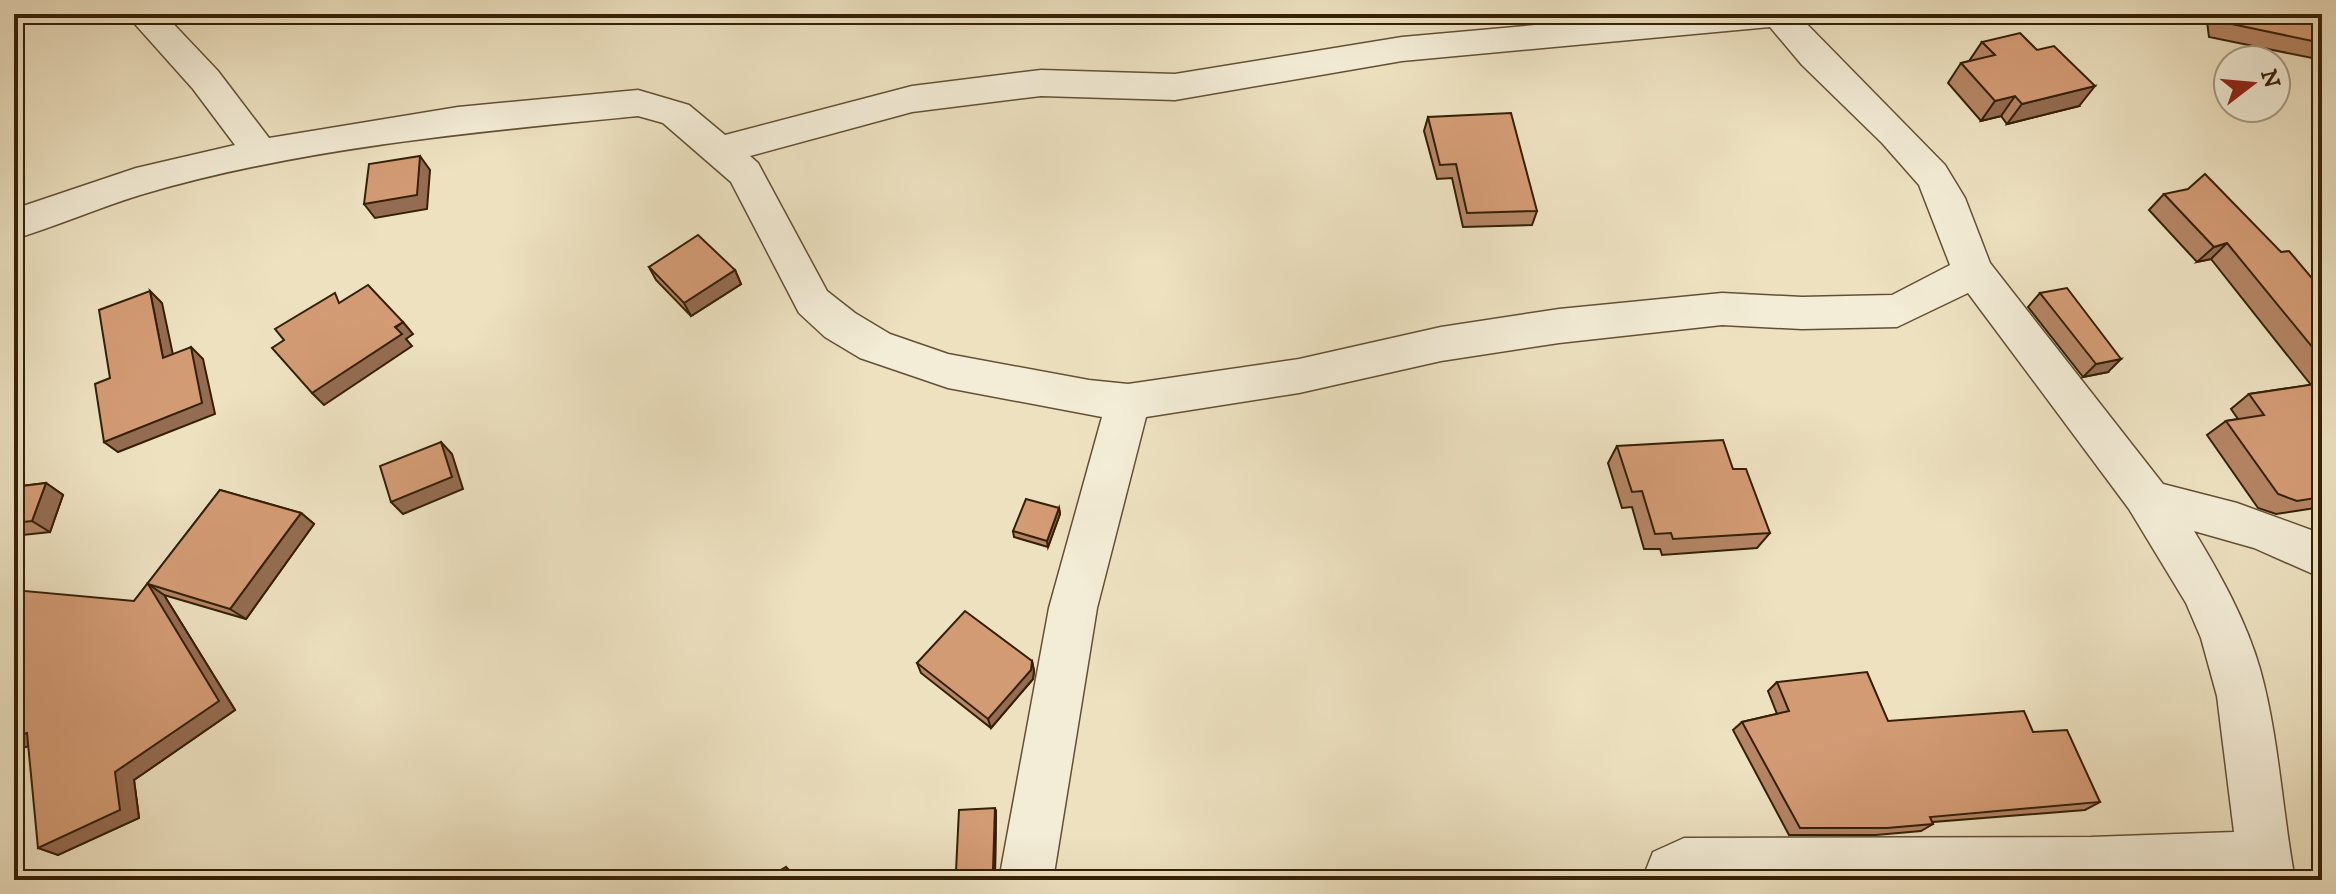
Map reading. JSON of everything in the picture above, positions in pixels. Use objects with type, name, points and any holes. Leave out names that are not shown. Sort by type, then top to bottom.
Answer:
[{"type":"street","points":[[143,14],[185,53],[226,102],[260,153]]},
{"type":"street","points":[[721,150],[912,99],[1041,83],[1175,87],[1402,49],[1778,15],[1935,178],[1974,271],[2148,501],[2194,572],[2226,639],[2249,726],[2249,750],[2266,869],[2075,864],[1684,864],[1672,871],[1669,880]]},
{"type":"street","points":[[14,224],[136,182],[260,153],[458,120],[638,103],[676,114],[745,173],[813,302],[852,332],[875,346],[948,371],[1089,398],[1128,402],[1299,376],[1441,344],[1559,326],[1722,309],[1802,313],[1897,311],[1974,271]]},
{"type":"street","points":[[1026,880],[1073,608],[1128,402]]},
{"type":"street","points":[[2148,501],[2210,514],[2261,530],[2322,557]]},
{"type":"building","points":[[2220,14],[2321,14],[2322,43],[2222,22]]},
{"type":"building","points":[[2020,33],[2037,50],[2054,46],[2095,86],[2022,104],[2015,96],[1995,101],[1961,63],[1995,55],[1982,42]]},
{"type":"building","points":[[1511,113],[1537,211],[1467,213],[1456,164],[1440,165],[1428,117]]},
{"type":"building","points":[[420,156],[417,195],[364,204],[369,164]]},
{"type":"building","points":[[2205,174],[2281,252],[2289,251],[2322,290],[2322,359],[2227,243],[2214,247],[2164,194],[2188,189]]},
{"type":"building","points":[[698,235],[735,270],[684,303],[649,267]]},
{"type":"building","points":[[368,285],[403,322],[395,327],[402,334],[312,393],[272,348],[284,340],[275,329],[335,293],[339,303]]},
{"type":"building","points":[[2067,288],[2121,359],[2096,364],[2040,293]]},
{"type":"building","points":[[150,291],[163,358],[191,347],[202,403],[104,442],[95,384],[110,378],[99,310]]},
{"type":"building","points":[[2322,383],[2322,497],[2297,501],[2278,494],[2226,421],[2264,415],[2249,394]]},
{"type":"building","points":[[1723,440],[1733,469],[1746,469],[1770,533],[1673,539],[1671,533],[1655,534],[1642,491],[1632,492],[1617,446]]},
{"type":"building","points":[[441,442],[452,477],[391,502],[380,466]]},
{"type":"building","points":[[46,483],[32,521],[14,523],[14,487]]},
{"type":"building","points":[[220,490],[301,513],[230,609],[148,584],[219,701],[115,772],[120,810],[38,848],[27,733],[14,736],[14,590],[134,601]]},
{"type":"building","points":[[1026,499],[1059,508],[1047,541],[1013,531]]},
{"type":"building","points":[[965,611],[1032,661],[1031,670],[988,719],[917,663]]},
{"type":"building","points":[[1867,672],[1888,721],[2024,711],[2033,732],[2067,730],[2100,802],[1930,817],[1933,824],[1887,828],[1800,828],[1742,722],[1789,711],[1777,682]]},
{"type":"building","points":[[995,808],[993,870],[956,871],[959,810]]},
{"type":"building","points":[[786,867],[792,880],[764,880]]}]
